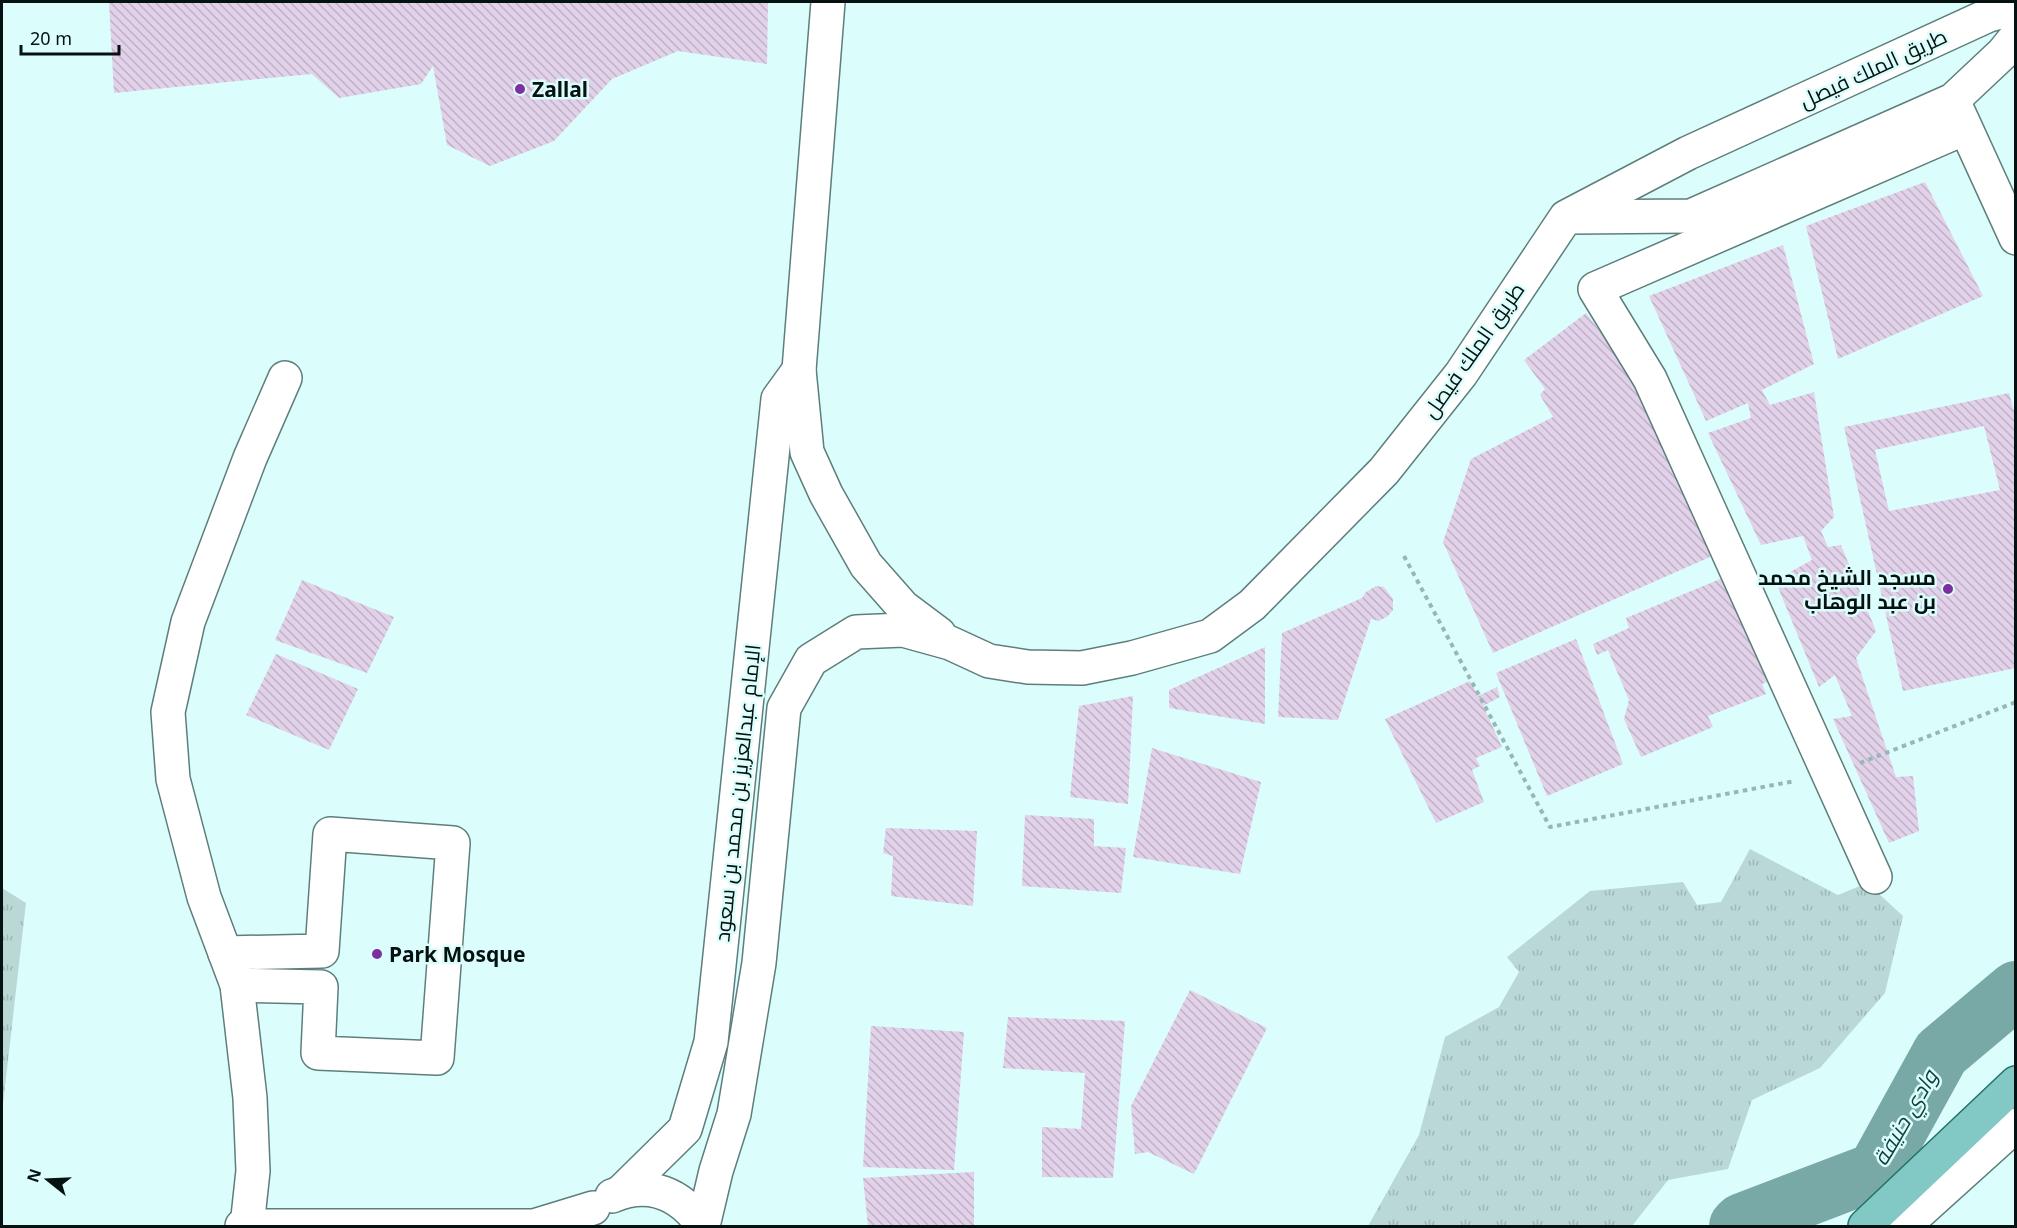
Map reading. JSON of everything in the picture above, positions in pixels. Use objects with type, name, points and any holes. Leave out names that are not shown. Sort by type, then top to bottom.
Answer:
[{"type":"main road","points":[[1865,1227],[2016,1083]]},
{"type":"street","points":[[828,2],[799,370],[807,452],[826,494],[866,565],[903,607],[950,643]]},
{"type":"street","name":"طريق الملك فيصل","points":[[950,643],[989,661],[1028,666],[1082,668],[1132,658],[1210,636],[1252,605],[1384,471],[1461,374],[1566,217],[1698,148],[1989,15],[2016,8]]},
{"type":"street","points":[[1875,877],[1650,379],[1595,289],[1959,114],[2016,37]]},
{"type":"street","points":[[1566,217],[1691,216],[1959,114]]},
{"type":"street","points":[[1959,114],[2016,238]]},
{"type":"street","name":"الإمام عبدالعزيز بن محمد بن سعود","points":[[621,1192],[685,1129],[711,1042],[778,399],[799,370]]},
{"type":"street","points":[[247,1226],[253,1172],[250,1098],[237,985],[204,897],[173,779],[168,712],[188,622],[250,458],[285,378]]},
{"type":"street","name":"الإمام عبدالعزيز بن محمد بن سعود","points":[[703,1227],[716,1171],[734,1114],[759,963],[784,708],[811,660],[856,632],[903,630],[950,643]]},
{"type":"street","points":[[225,953],[322,951],[330,834],[453,843],[437,1058],[318,1053],[321,987],[237,985]]},
{"type":"street","points":[[1904,1227],[2016,1125]]},
{"type":"street","points":[[242,1227],[534,1226],[586,1217],[606,1198],[621,1192],[640,1189],[659,1191],[677,1199],[693,1212],[703,1227]]},
{"type":"path","points":[[1404,556],[1550,827],[1829,774],[2016,702]]},
{"type":"green space","points":[[1750,849],[1838,895],[1867,883],[1903,916],[1885,993],[1820,1068],[1752,1100],[1728,1169],[1668,1180],[1632,1226],[1368,1226],[1419,1135],[1445,1037],[1499,1007],[1519,972],[1507,957],[1590,891],[1683,882],[1697,905],[1721,902]]},
{"type":"green space","points":[[2,888],[26,903],[2,1113]]},
{"type":"building","name":"Zallal","points":[[109,2],[768,2],[767,64],[678,51],[612,79],[554,141],[490,166],[447,145],[433,66],[421,84],[339,98],[312,74],[114,93]]},
{"type":"building","points":[[1925,182],[1983,296],[1838,359],[1806,226]]},
{"type":"building","points":[[1783,245],[1814,364],[1762,390],[1770,405],[1814,392],[1834,517],[1821,531],[1828,547],[1841,545],[1876,631],[1856,658],[1896,777],[1913,776],[1919,831],[1889,843],[1833,719],[1852,716],[1835,675],[1819,687],[1775,580],[1812,560],[1803,536],[1761,545],[1708,433],[1751,418],[1748,403],[1706,421],[1649,296]]},
{"type":"building","points":[[1586,313],[1647,393],[1719,553],[1493,653],[1443,542],[1471,459],[1553,417],[1540,395],[1545,389],[1524,360]]},
{"type":"building","name":"مسجد الشيخ محمد بن عبد الوهاب","points":[[2009,393],[2016,418],[2016,668],[1903,691],[1844,427]],"holes":[[[1984,426],[2000,490],[1889,511],[1875,450]]]},
{"type":"building","points":[[1725,577],[1770,681],[1762,684],[1766,694],[1708,716],[1713,727],[1641,757],[1624,719],[1629,700],[1608,650],[1597,655],[1593,644],[1629,628],[1626,618]]},
{"type":"building","points":[[302,580],[394,617],[367,673],[275,640]]},
{"type":"building","points":[[1376,586],[1384,587],[1393,599],[1393,610],[1379,621],[1371,619],[1338,720],[1278,717],[1282,633],[1362,598],[1366,592]]},
{"type":"building","points":[[1576,639],[1623,764],[1547,796],[1496,673]]},
{"type":"building","points":[[1265,647],[1265,724],[1169,708],[1169,690]]},
{"type":"building","points":[[276,654],[358,689],[329,750],[246,715]]},
{"type":"building","points":[[1470,681],[1478,696],[1497,687],[1500,697],[1483,706],[1502,747],[1476,758],[1480,766],[1472,770],[1484,802],[1436,823],[1385,719]]},
{"type":"building","points":[[1133,696],[1128,804],[1070,797],[1079,706]]},
{"type":"building","points":[[1152,748],[1261,782],[1240,874],[1133,857]]},
{"type":"building","points":[[1025,815],[1094,819],[1094,846],[1126,848],[1121,893],[1022,886]]},
{"type":"building","points":[[886,828],[977,831],[973,906],[891,896],[893,856],[883,853]]},
{"type":"building","points":[[1190,990],[1267,1028],[1194,1174],[1148,1152],[1135,1154],[1131,1106]]},
{"type":"building","points":[[1008,1017],[1125,1021],[1113,1178],[1042,1177],[1042,1127],[1081,1129],[1085,1073],[1003,1068]]},
{"type":"building","points":[[871,1026],[964,1032],[954,1170],[863,1167]]},
{"type":"building","points":[[974,1172],[974,1226],[868,1226],[863,1178]]},
{"type":"waterway","name":"وادي حنيفة","points":[[1738,1226],[1742,1222],[1876,1171],[1941,1053],[2016,990]]},
{"type":"place","name":"Zallal","points":[[520,89]]},
{"type":"place","name":"مسجد الشيخ محمد بن عبد الوهاب","points":[[1948,589]]},
{"type":"place","name":"Park Mosque","points":[[377,954]]}]
